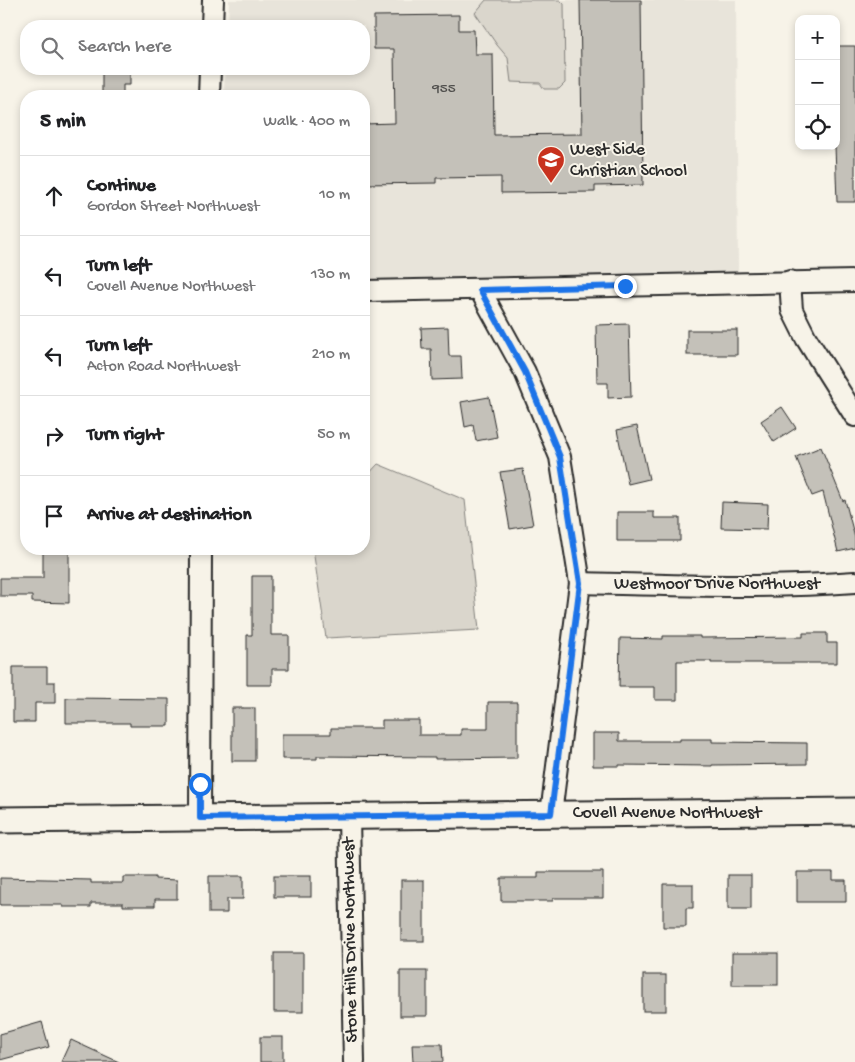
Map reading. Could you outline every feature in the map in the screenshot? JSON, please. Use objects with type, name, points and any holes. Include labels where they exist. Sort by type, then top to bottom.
[{"type":"street","points":[[212,20],[213,0]]},
{"type":"street","points":[[209,90],[210,75]]},
{"type":"street","points":[[790,281],[792,310],[806,338],[855,416]]},
{"type":"street","points":[[370,292],[855,281]]},
{"type":"street","points":[[480,290],[525,372],[560,457],[580,583],[551,814]]},
{"type":"street","points":[[200,818],[201,555]]},
{"type":"street","name":"Westmoor Drive Northwest","points":[[580,583],[711,586],[855,582]]},
{"type":"street","name":"Covell Avenue Northwest","points":[[0,820],[349,818],[855,811]]},
{"type":"street","name":"Stone Hills Drive Northwest","points":[[349,818],[354,1062]]},
{"type":"shaded area","name":"West Side Christian School","points":[[229,0],[736,0],[738,272],[370,279],[370,90],[224,90],[225,75],[370,75],[370,20],[228,20]]},
{"type":"shaded area","points":[[486,0],[560,0],[564,4],[565,83],[559,89],[544,89],[540,83],[511,82],[508,58],[475,13]]},
{"type":"shaded area","points":[[378,464],[465,500],[479,630],[326,638],[314,555],[370,555],[370,473]]},
{"type":"building","points":[[580,0],[641,0],[643,185],[595,186],[595,192],[501,193],[501,177],[436,178],[436,183],[370,184],[370,124],[395,123],[394,49],[374,49],[374,16],[459,15],[459,30],[474,30],[475,54],[493,54],[494,135],[582,134]]},
{"type":"building","points":[[840,46],[855,46],[855,202],[837,202],[835,150],[840,150]]},
{"type":"building","points":[[102,75],[130,75],[130,85],[123,85],[123,90],[102,90]]},
{"type":"building","points":[[629,324],[631,397],[608,398],[608,383],[597,383],[596,325]]},
{"type":"building","points":[[448,327],[449,356],[461,356],[462,379],[432,380],[431,349],[422,349],[421,328]]},
{"type":"building","points":[[687,330],[737,330],[737,355],[687,355]]},
{"type":"building","points":[[489,397],[497,437],[476,441],[473,425],[465,427],[461,402]]},
{"type":"building","points":[[782,407],[796,428],[774,442],[761,421]]},
{"type":"building","points":[[637,426],[649,479],[628,484],[617,430]]},
{"type":"building","points":[[821,447],[843,501],[845,500],[855,538],[855,548],[838,552],[823,492],[812,496],[796,457]]},
{"type":"building","points":[[523,469],[533,525],[510,529],[500,472]]},
{"type":"building","points":[[722,502],[768,504],[767,529],[721,528]]},
{"type":"building","points":[[617,512],[654,512],[654,518],[680,518],[680,541],[617,541]]},
{"type":"building","points":[[43,555],[69,555],[69,603],[32,602],[32,596],[0,596],[0,578],[43,578]]},
{"type":"building","points":[[252,576],[271,576],[271,635],[289,635],[289,669],[272,669],[272,685],[247,685],[247,635],[252,635]]},
{"type":"building","points":[[803,633],[827,633],[827,643],[837,643],[837,663],[711,663],[711,661],[677,661],[677,700],[655,700],[655,687],[619,687],[620,638],[663,639],[663,636],[700,636],[700,638],[803,637]]},
{"type":"building","points":[[13,667],[47,667],[47,682],[55,682],[55,703],[35,703],[35,722],[13,722]]},
{"type":"building","points":[[66,698],[169,699],[169,726],[130,726],[130,723],[66,723]]},
{"type":"building","points":[[488,702],[517,702],[517,758],[435,759],[435,757],[317,756],[317,759],[282,759],[282,734],[331,734],[331,728],[382,728],[382,720],[419,720],[419,735],[461,735],[461,729],[488,729]]},
{"type":"building","points":[[232,708],[255,708],[255,761],[232,761]]},
{"type":"building","points":[[593,733],[619,733],[619,741],[712,739],[712,742],[807,743],[807,764],[593,766]]},
{"type":"building","points":[[538,872],[603,872],[603,898],[553,898],[553,901],[501,901],[501,878],[538,878]]},
{"type":"building","points":[[797,872],[833,872],[833,880],[846,880],[846,902],[797,902]]},
{"type":"building","points":[[728,875],[751,875],[751,909],[728,909]]},
{"type":"building","points":[[209,876],[243,876],[243,899],[227,899],[227,913],[209,913]]},
{"type":"building","points":[[274,876],[311,876],[311,897],[274,897]]},
{"type":"building","points":[[123,877],[155,877],[155,879],[177,880],[177,899],[155,899],[155,906],[123,906],[123,903],[91,903],[91,907],[0,905],[0,878],[91,880],[91,883],[123,883]]},
{"type":"building","points":[[401,880],[424,880],[424,941],[401,941]]},
{"type":"building","points":[[663,884],[693,884],[693,908],[686,908],[686,927],[663,927]]},
{"type":"building","points":[[274,953],[303,953],[303,1012],[274,1012]]},
{"type":"building","points":[[732,953],[778,953],[778,985],[732,985]]},
{"type":"building","points":[[400,971],[427,971],[427,1016],[400,1016]]},
{"type":"building","points":[[643,975],[666,975],[666,1011],[643,1011]]},
{"type":"building","points":[[42,1022],[49,1047],[0,1060],[0,1034]]},
{"type":"building","points":[[260,1037],[283,1037],[283,1062],[260,1062]]},
{"type":"building","points":[[71,1040],[119,1062],[61,1062]]},
{"type":"building","points":[[412,1044],[442,1044],[443,1062],[413,1062]]},
{"type":"place","name":"West Side Christian School","points":[[551,184]]},
{"type":"route","points":[[200,784],[200,818],[349,818],[551,814],[580,583],[560,457],[525,372],[480,290],[625,286]]}]
